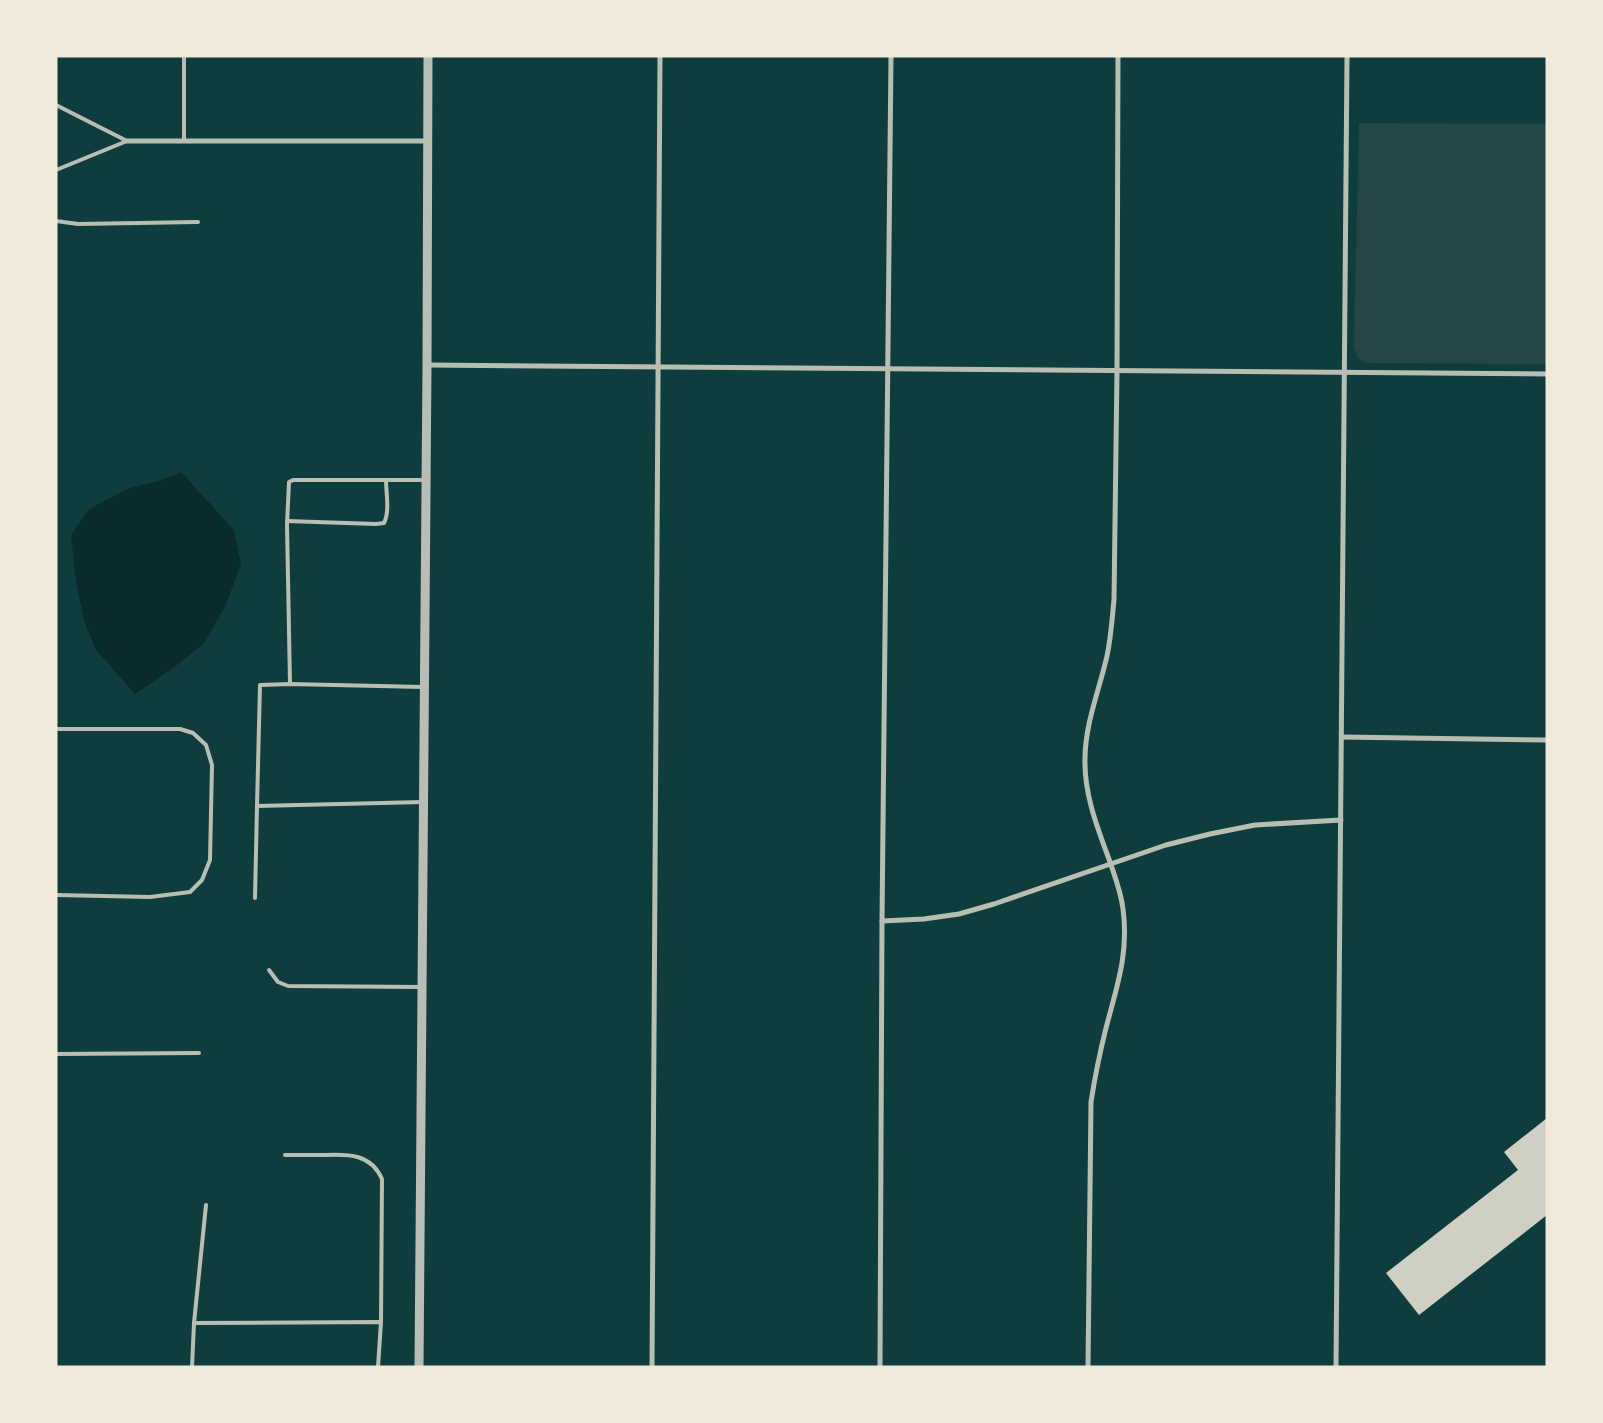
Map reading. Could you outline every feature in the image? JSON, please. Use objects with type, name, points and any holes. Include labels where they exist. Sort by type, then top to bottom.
[{"type":"street","points":[[419,1367],[428,56]]},
{"type":"street","points":[[652,1367],[660,56]]},
{"type":"street","points":[[880,1367],[882,921],[891,56]]},
{"type":"street","points":[[1088,1367],[1092,1102],[1097,1064],[1124,959],[1125,934],[1119,886],[1090,801],[1085,761],[1087,732],[1107,657],[1112,629],[1117,371],[1118,56]]},
{"type":"street","points":[[1336,1367],[1347,56]]},
{"type":"street","points":[[127,141],[427,141]]},
{"type":"street","points":[[427,365],[1547,374]]},
{"type":"street","points":[[1342,737],[1547,740]]},
{"type":"street","points":[[882,921],[924,919],[959,914],[994,904],[1110,863],[1210,834],[1246,827],[1341,820]]},
{"type":"lane","points":[[184,56],[184,141]]},
{"type":"lane","points":[[56,104],[127,141]]},
{"type":"lane","points":[[56,170],[127,141]]},
{"type":"lane","points":[[56,221],[78,224],[198,222]]},
{"type":"lane","points":[[290,684],[287,521],[290,482],[293,480],[426,480]]},
{"type":"lane","points":[[287,521],[384,523],[387,510],[386,480]]},
{"type":"lane","points":[[255,898],[260,685],[424,687]]},
{"type":"lane","points":[[56,729],[180,729],[193,732],[206,745],[212,765],[210,860],[202,880],[190,892],[150,897],[56,895]]},
{"type":"lane","points":[[257,806],[424,802]]},
{"type":"lane","points":[[269,970],[278,982],[288,986],[422,987]]},
{"type":"lane","points":[[56,1054],[199,1053]]},
{"type":"lane","points":[[285,1155],[350,1154],[365,1159],[378,1170],[382,1179],[381,1322],[378,1367]]},
{"type":"lane","points":[[192,1367],[194,1324],[206,1205]]},
{"type":"lane","points":[[194,1324],[381,1322]]},
{"type":"shaded area","points":[[1359,123],[1547,124],[1547,364],[1365,363],[1357,357],[1354,347]]},
{"type":"shaded area","points":[[181,472],[234,530],[241,564],[225,607],[204,643],[180,663],[135,694],[96,650],[84,621],[76,580],[71,535],[89,509],[130,488],[159,481]]},
{"type":"building","points":[[1547,1118],[1547,1215],[1419,1315],[1386,1273],[1518,1170],[1504,1152]]}]
